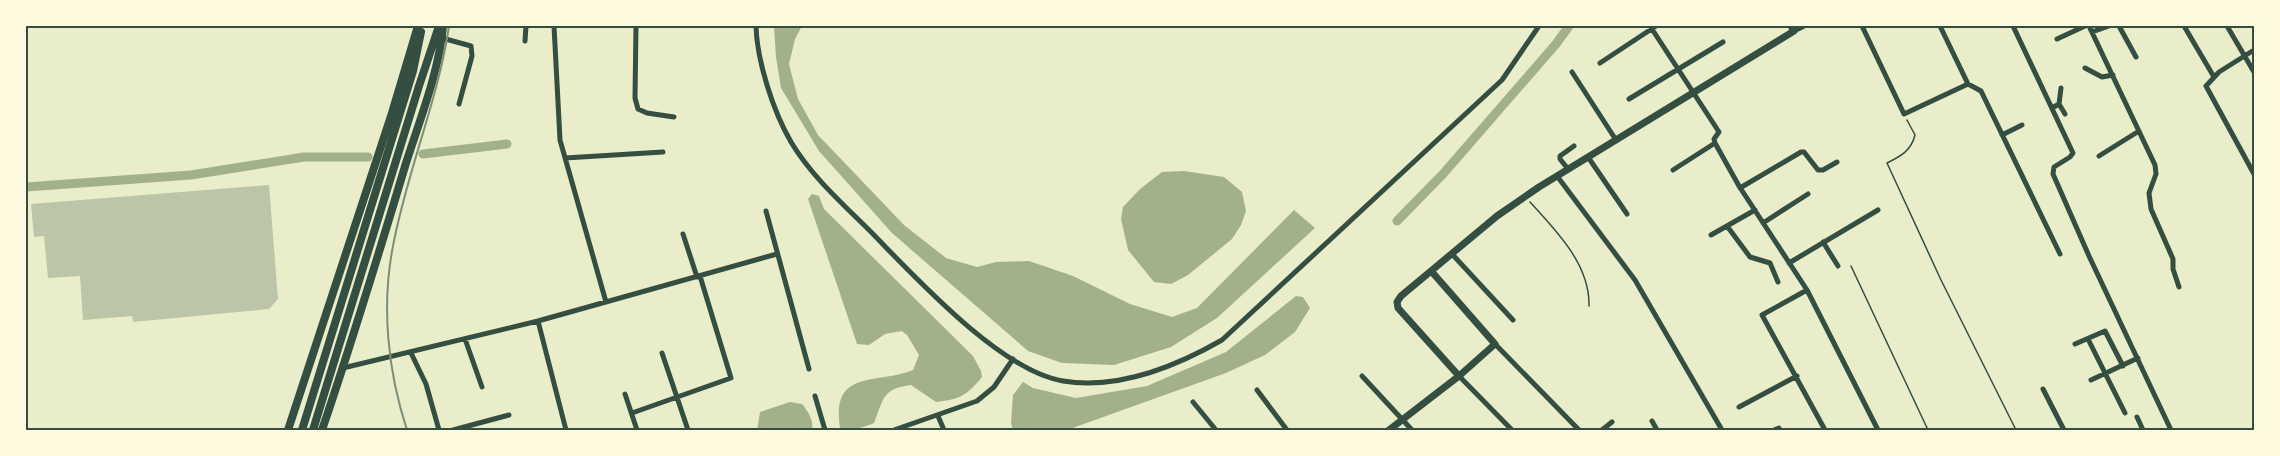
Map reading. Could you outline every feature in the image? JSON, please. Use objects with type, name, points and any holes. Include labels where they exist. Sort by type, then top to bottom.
[{"type":"main road","points":[[302,430],[413,71],[420,26]]},
{"type":"main road","points":[[288,430],[420,26]]},
{"type":"main road","points":[[322,430],[425,102],[442,38],[441,26]]},
{"type":"main road","points":[[313,430],[441,26]]},
{"type":"street","points":[[525,41],[526,26]]},
{"type":"street","points":[[554,26],[559,128],[565,158],[606,303]]},
{"type":"street","points":[[636,26],[635,98],[638,109],[647,113],[674,117]]},
{"type":"street","points":[[756,26],[767,88],[790,141],[814,175],[960,321],[1035,374],[1062,381],[1087,383],[1113,381],[1166,367],[1192,357],[1222,339],[1502,80],[1539,26]]},
{"type":"street","points":[[1600,63],[1653,26],[1719,132],[1714,140],[1715,143],[1740,188],[1807,290],[1878,430]]},
{"type":"street","points":[[1512,430],[1459,376],[1398,308],[1397,302],[1401,296],[1497,216],[1525,196],[1694,93],[1793,28],[1804,26]]},
{"type":"street","points":[[1863,26],[1904,114],[1968,84]]},
{"type":"street","points":[[1940,26],[1968,84],[1981,90],[2060,254]]},
{"type":"street","points":[[2013,26],[2073,153],[2054,167],[2054,174],[2089,256],[2171,430]]},
{"type":"street","points":[[2057,39],[2085,26]]},
{"type":"street","points":[[2089,26],[2155,165],[2156,174],[2149,193],[2151,209],[2173,259],[2173,269],[2179,287]]},
{"type":"street","points":[[2092,32],[2109,26]]},
{"type":"street","points":[[2119,26],[2136,57]]},
{"type":"street","points":[[2184,26],[2214,77]]},
{"type":"street","points":[[2227,26],[2254,72]]},
{"type":"street","points":[[442,38],[471,46],[472,56],[459,104]]},
{"type":"street","points":[[1629,99],[1723,42]]},
{"type":"street","points":[[2254,50],[2214,77],[2206,86],[2254,174]]},
{"type":"street","points":[[2085,68],[2102,77],[2113,75]]},
{"type":"street","points":[[1572,72],[1616,140]]},
{"type":"street","points":[[2061,88],[2060,104],[2065,114]]},
{"type":"street","points":[[2052,108],[2060,104]]},
{"type":"street","points":[[2002,135],[2022,125]]},
{"type":"street","points":[[2099,156],[2139,131]]},
{"type":"street","points":[[1673,170],[1715,143]]},
{"type":"street","points":[[1568,169],[1560,156],[1574,146]]},
{"type":"street","points":[[565,158],[663,152]]},
{"type":"street","points":[[1740,188],[1801,152],[1804,152],[1818,170],[1823,170],[1837,162]]},
{"type":"street","points":[[1588,157],[1627,214]]},
{"type":"street","points":[[1557,176],[1635,280],[1722,430]]},
{"type":"street","points":[[1763,223],[1808,194]]},
{"type":"street","points":[[1711,235],[1755,210]]},
{"type":"street","points":[[1789,262],[1878,210]]},
{"type":"street","points":[[766,211],[809,369]]},
{"type":"street","points":[[1727,226],[1750,257],[1770,263],[1778,282]]},
{"type":"street","points":[[633,413],[731,378],[683,234]]},
{"type":"street","points":[[1823,242],[1838,266]]},
{"type":"street","points":[[343,368],[538,321],[777,254]]},
{"type":"street","points":[[1452,254],[1513,320]]},
{"type":"street","points":[[1432,272],[1495,344],[1579,430]]},
{"type":"street","points":[[1807,290],[1762,315],[1825,430]]},
{"type":"street","points":[[538,321],[566,430]]},
{"type":"street","points":[[2075,344],[2101,331],[2106,332],[2123,366]]},
{"type":"street","points":[[465,339],[482,387]]},
{"type":"street","points":[[2088,339],[2125,413]]},
{"type":"street","points":[[1389,430],[1459,376],[1495,344]]},
{"type":"street","points":[[411,353],[426,384],[439,430]]},
{"type":"street","points":[[662,353],[688,430]]},
{"type":"street","points":[[2091,380],[2138,358]]},
{"type":"street","points":[[894,430],[978,401],[994,387],[1013,359]]},
{"type":"street","points":[[1362,376],[1412,430]]},
{"type":"street","points":[[1739,407],[1797,376]]},
{"type":"street","points":[[1257,390],[1287,430]]},
{"type":"street","points":[[2043,390],[2064,430]]},
{"type":"street","points":[[625,394],[637,430]]},
{"type":"street","points":[[815,396],[825,430]]},
{"type":"street","points":[[1193,402],[1216,430]]},
{"type":"street","points":[[453,430],[509,415]]},
{"type":"street","points":[[938,416],[944,430]]},
{"type":"street","points":[[2137,417],[2143,430]]},
{"type":"street","points":[[1652,421],[1657,430]]},
{"type":"street","points":[[1602,430],[1612,422]]},
{"type":"path","points":[[1904,114],[1915,135],[1913,143],[1905,154],[1887,163],[1941,280],[2016,430]]},
{"type":"path","points":[[1525,196],[1567,242],[1584,279],[1589,306]]},
{"type":"path","points":[[1851,266],[1928,430]]},
{"type":"shaded area","points":[[774,26],[802,26],[795,39],[789,64],[798,99],[818,135],[904,225],[946,258],[977,267],[996,262],[1029,261],[1073,276],[1130,304],[1172,317],[1197,308],[1294,210],[1315,228],[1217,318],[1171,347],[1114,365],[1062,363],[1028,351],[892,233],[819,151],[781,88]]},
{"type":"shaded area","points":[[1184,171],[1224,177],[1242,192],[1246,211],[1232,239],[1188,275],[1171,284],[1154,282],[1128,250],[1121,219],[1123,207],[1140,189],[1162,172]]},
{"type":"shaded area","points":[[812,194],[819,196],[824,209],[973,356],[982,377],[972,388],[957,398],[936,402],[911,385],[894,389],[882,401],[874,423],[853,429],[840,428],[839,409],[843,396],[850,387],[860,382],[913,370],[919,355],[902,331],[885,334],[869,345],[857,344],[808,199]]},
{"type":"shaded area","points":[[1296,296],[1303,297],[1310,308],[1295,332],[1265,355],[1226,373],[1067,430],[1013,430],[1011,423],[1013,395],[1023,382],[1033,388],[1076,398],[1147,386],[1226,352]]},
{"type":"shaded area","points":[[790,402],[802,404],[811,420],[812,430],[757,430],[760,412]]},
{"type":"building","points":[[269,185],[278,299],[269,309],[133,322],[132,316],[83,320],[80,276],[48,278],[44,236],[34,237],[31,204]]},
{"type":"waterway","points":[[1397,221],[1443,174],[1569,26]]},
{"type":"waterway","points":[[423,154],[507,144]]},
{"type":"waterway","points":[[26,187],[191,175],[304,157],[368,157]]},
{"type":"railway","points":[[407,430],[395,385],[388,339],[389,269],[399,218],[438,81],[449,26]]}]
